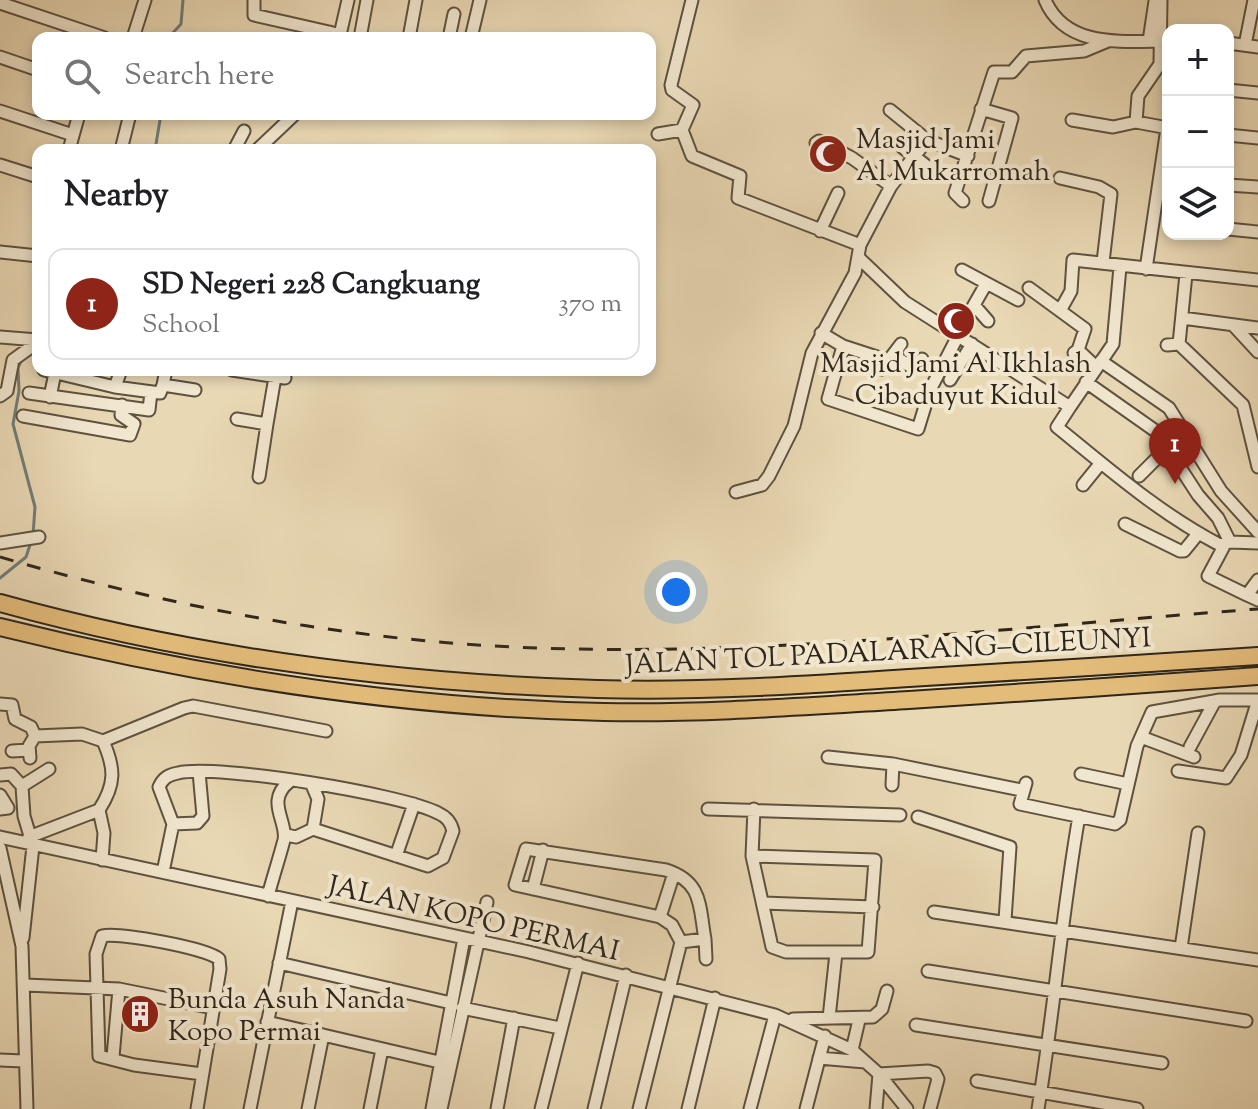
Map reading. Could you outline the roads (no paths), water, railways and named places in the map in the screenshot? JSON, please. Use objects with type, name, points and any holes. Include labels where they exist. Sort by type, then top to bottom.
[{"type":"highway","name":"JALAN TOL PADALARANG–CILEUNYI","points":[[0,604],[263,661],[415,679],[599,689],[777,687],[1258,656]]},
{"type":"highway","name":"JALAN TOL PADALARANG–CILEUNYI","points":[[0,627],[98,651],[257,682],[413,701],[602,712],[787,707],[1258,676]]},
{"type":"street","points":[[135,32],[145,0]]},
{"type":"street","points":[[254,0],[253,12],[257,16],[321,32]]},
{"type":"street","points":[[338,32],[348,0]]},
{"type":"street","points":[[361,32],[367,0]]},
{"type":"street","points":[[410,32],[416,0]]},
{"type":"street","points":[[472,32],[480,0]]},
{"type":"street","points":[[682,130],[694,107],[672,90],[671,81],[692,0]]},
{"type":"street","points":[[1045,0],[1065,29],[1108,41],[1159,41]]},
{"type":"street","points":[[1136,122],[1138,96],[1160,64],[1158,0]]},
{"type":"street","points":[[1245,45],[1255,15],[1254,0]]},
{"type":"street","points":[[0,3],[87,32]]},
{"type":"street","points":[[450,32],[454,14]]},
{"type":"street","points":[[963,201],[955,193],[996,70],[1012,72],[1026,56],[1084,51],[1108,41]]},
{"type":"street","points":[[1234,44],[1258,47]]},
{"type":"street","points":[[0,57],[32,68]]},
{"type":"street","points":[[1234,91],[1258,93]]},
{"type":"street","points":[[981,109],[1012,118],[989,201]]},
{"type":"street","points":[[890,110],[927,140],[968,156]]},
{"type":"street","points":[[0,111],[73,135]]},
{"type":"street","points":[[71,144],[77,120]]},
{"type":"street","points":[[122,144],[128,120]]},
{"type":"street","points":[[263,144],[289,120]]},
{"type":"street","points":[[1072,120],[1113,127],[1136,122],[1162,127]]},
{"type":"street","points":[[658,134],[682,130]]},
{"type":"street","points":[[682,130],[696,159],[740,176],[738,198],[820,231],[861,255],[905,302],[1070,407]]},
{"type":"street","points":[[237,144],[244,131]]},
{"type":"street","points":[[1234,136],[1258,138]]},
{"type":"street","points":[[736,492],[762,485],[769,476],[794,426],[812,353],[821,333],[855,273],[908,151],[927,140]]},
{"type":"street","points":[[816,143],[819,141],[841,151],[891,186]]},
{"type":"street","points":[[908,151],[928,167]]},
{"type":"street","points":[[0,165],[32,175]]},
{"type":"street","points":[[1060,178],[1099,187],[1111,194],[1103,262]]},
{"type":"street","points":[[1234,185],[1258,187]]},
{"type":"street","points":[[1146,269],[1162,187]]},
{"type":"street","points":[[820,231],[838,193]]},
{"type":"street","points":[[1154,220],[1162,221]]},
{"type":"street","points":[[1234,230],[1258,232]]},
{"type":"street","points":[[0,252],[32,255]]},
{"type":"street","points":[[1061,309],[1071,291],[1073,260],[1258,280]]},
{"type":"street","points":[[1120,267],[1113,344],[1057,427],[1100,464],[1197,535],[1227,544],[1258,543]]},
{"type":"street","points":[[962,270],[1018,300]]},
{"type":"street","points":[[1186,274],[1182,318],[1173,345],[1243,405],[1258,467]]},
{"type":"street","points":[[843,346],[827,398],[918,429],[930,390],[986,284]]},
{"type":"street","points":[[1029,288],[1085,330],[1076,351],[1169,408],[1221,491],[1258,532]]},
{"type":"street","points":[[974,305],[988,321]]},
{"type":"street","points":[[1182,318],[1258,328]]},
{"type":"street","points":[[1234,326],[1258,352]]},
{"type":"street","points":[[821,333],[843,346],[913,368],[922,359]]},
{"type":"street","points":[[0,337],[32,340]]},
{"type":"street","points":[[887,361],[901,344]]},
{"type":"street","points":[[950,380],[972,344]]},
{"type":"street","points":[[2,396],[13,360],[32,346]]},
{"type":"street","points":[[49,376],[50,397]]},
{"type":"street","points":[[67,376],[160,393],[165,376]]},
{"type":"street","points":[[115,387],[119,376]]},
{"type":"street","points":[[259,477],[267,424],[280,377],[274,376]]},
{"type":"street","points":[[1086,382],[1146,421],[1169,446],[1227,544]]},
{"type":"street","points":[[163,385],[195,390]]},
{"type":"street","points":[[29,393],[149,410],[151,392]]},
{"type":"street","points":[[23,416],[130,435],[134,424],[121,415],[122,405]]},
{"type":"street","points":[[237,419],[267,424]]},
{"type":"street","points":[[1139,476],[1169,446]]},
{"type":"street","points":[[1083,485],[1100,464]]},
{"type":"street","points":[[1125,524],[1180,551],[1184,551],[1197,535]]},
{"type":"street","points":[[0,543],[33,537]]},
{"type":"street","points":[[1227,544],[1208,576],[1252,598],[1258,580]]},
{"type":"street","points":[[828,757],[893,764],[915,771],[1024,786],[1020,804],[1117,823],[1141,737],[1155,710],[1215,701],[1258,700],[1241,755],[1226,778],[1178,771]]},
{"type":"street","points":[[1141,737],[1192,752],[1215,701]]},
{"type":"street","points":[[0,704],[12,705],[15,719],[31,727],[35,736],[30,754],[12,751]]},
{"type":"street","points":[[35,736],[82,734],[103,741],[189,706],[326,731]]},
{"type":"street","points":[[31,841],[99,810],[113,783],[113,765],[103,741]]},
{"type":"street","points":[[892,785],[893,764]]},
{"type":"street","points":[[22,786],[49,769]]},
{"type":"street","points":[[173,824],[197,823],[203,816],[199,772]]},
{"type":"street","points":[[163,872],[173,824],[159,789],[161,782],[176,774],[233,773],[346,789],[414,804],[448,819],[453,831],[451,841],[443,858],[433,865],[423,865],[313,829],[296,837],[286,835],[281,827],[279,801],[282,788],[289,782]]},
{"type":"street","points":[[0,775],[11,774],[22,786],[31,841],[22,946]]},
{"type":"street","points":[[1081,774],[1128,784]]},
{"type":"street","points":[[312,785],[318,799],[313,829]]},
{"type":"street","points":[[0,795],[8,808],[0,809]]},
{"type":"street","points":[[396,856],[414,804]]},
{"type":"street","points":[[708,809],[900,815]]},
{"type":"street","points":[[752,856],[875,860],[868,952],[786,952],[772,947],[752,856],[754,809]]},
{"type":"street","points":[[99,810],[104,833],[102,860]]},
{"type":"street","points":[[1038,1109],[1079,816]]},
{"type":"street","points":[[918,817],[1010,847],[1005,920]]},
{"type":"street","points":[[1181,948],[1198,833]]},
{"type":"street","points":[[268,896],[286,835]]},
{"type":"street","name":"JALAN KOPO PERMAI","points":[[0,837],[31,841],[102,860],[578,963],[779,1017],[852,1050],[879,1074],[907,1109]]},
{"type":"street","points":[[0,848],[22,946],[25,985],[23,1061],[27,1109]]},
{"type":"street","points":[[639,1109],[667,986],[681,942],[672,925],[660,917],[515,885],[526,849],[674,873],[688,880],[696,890],[706,959]]},
{"type":"street","points":[[533,889],[543,850]]},
{"type":"street","points":[[660,917],[674,873]]},
{"type":"street","points":[[250,1109],[292,901]]},
{"type":"street","points":[[441,1109],[470,940],[487,902]]},
{"type":"street","points":[[763,903],[873,907]]},
{"type":"street","points":[[934,912],[1005,920],[1258,960]]},
{"type":"street","points":[[197,1109],[220,969],[215,955],[102,936],[97,948],[99,1056],[113,1057],[134,1065],[202,1074]]},
{"type":"street","points":[[681,942],[705,939]]},
{"type":"street","points":[[829,1018],[836,953]]},
{"type":"street","points":[[279,963],[560,1028]]},
{"type":"street","points":[[541,1109],[578,963]]},
{"type":"street","points":[[928,971],[1246,1021]]},
{"type":"street","points":[[594,1109],[626,975]]},
{"type":"street","points":[[25,985],[119,989],[213,1008]]},
{"type":"street","points":[[113,1057],[119,989]]},
{"type":"street","points":[[750,1109],[779,1017],[859,1020],[878,1014],[887,991]]},
{"type":"street","points":[[688,1109],[715,998]]},
{"type":"street","points":[[432,1109],[439,1062],[457,1006]]},
{"type":"street","points":[[497,1109],[514,1018]]},
{"type":"street","points":[[852,1050],[859,1020]]},
{"type":"street","points":[[267,1022],[439,1062]]},
{"type":"street","points":[[916,1025],[1162,1063]]},
{"type":"street","points":[[308,1109],[323,1035]]},
{"type":"street","points":[[806,1109],[825,1036]]},
{"type":"street","points":[[370,1109],[382,1049]]},
{"type":"street","points":[[819,1058],[866,1062]]},
{"type":"street","points":[[1,1060],[23,1061]]},
{"type":"street","points":[[876,1109],[879,1074],[935,1073],[938,1083],[930,1109]]},
{"type":"street","points":[[977,1081],[1137,1109]]},
{"type":"waterway","points":[[174,32],[181,24],[183,0]]},
{"type":"waterway","points":[[156,144],[160,120]]},
{"type":"waterway","points":[[22,359],[18,368],[19,391],[13,424],[35,507],[33,535]]},
{"type":"waterway","points":[[0,578],[26,557],[31,542]]},
{"type":"railway","points":[[0,557],[171,601],[287,623],[404,639],[562,649],[661,649],[860,641],[1258,609]]},
{"type":"place","name":"Masjid Jami Al Mukarromah","points":[[828,154]]},
{"type":"place","name":"Masjid Jami Al Ikhlash Cibaduyut Kidul","points":[[956,321]]},
{"type":"place","name":"SD Negeri 228 Cangkuang","points":[[1175,484]]},
{"type":"place","name":"Bunda Asuh Nanda Kopo Permai","points":[[140,1014]]}]
